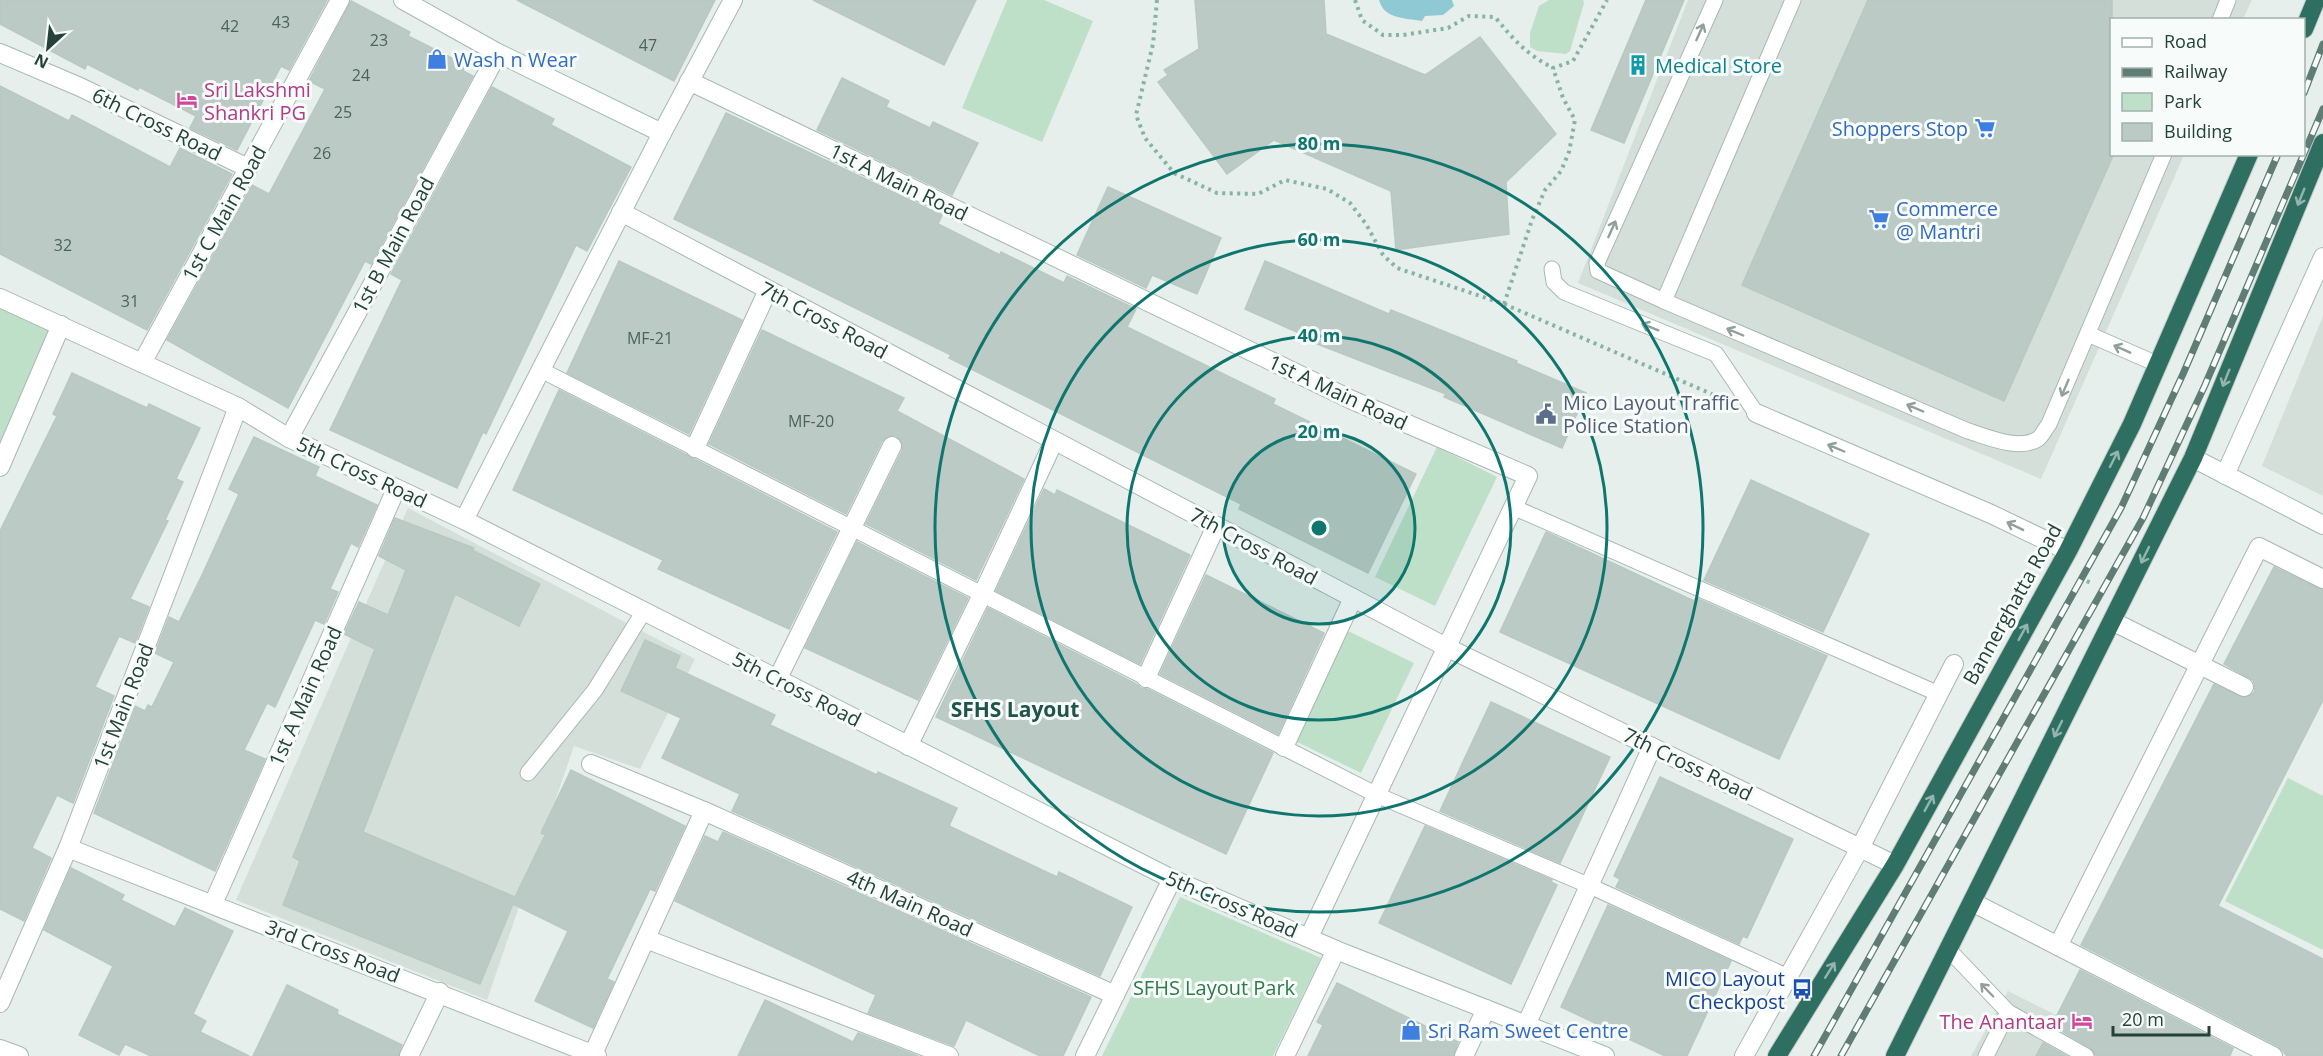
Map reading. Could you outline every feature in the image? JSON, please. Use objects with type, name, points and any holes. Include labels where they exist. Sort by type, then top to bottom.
[{"type":"highway","points":[[2305,27],[2316,0]]},
{"type":"highway","points":[[1896,1056],[2193,458],[2323,143]]},
{"type":"highway","name":"Bannerghatta Road","points":[[1777,1056],[1895,865],[2068,551],[2132,424],[2248,156]]},
{"type":"street","name":"1st C Main Road","points":[[142,363],[340,0]]},
{"type":"street","points":[[403,0],[498,53],[662,133]]},
{"type":"street","points":[[464,520],[621,212],[733,0]]},
{"type":"street","name":"6th Cross Road","points":[[0,53],[80,87],[248,168]]},
{"type":"street","name":"1st B Main Road","points":[[289,438],[498,53]]},
{"type":"street","name":"1st A Main Road","points":[[689,81],[1352,400],[1528,476],[1309,938]]},
{"type":"street","name":"7th Cross Road","points":[[621,212],[1446,647],[1895,865]]},
{"type":"street","points":[[2225,474],[2323,257]]},
{"type":"street","points":[[695,448],[768,290]]},
{"type":"street","name":"5th Cross Road","points":[[0,298],[238,407],[289,438],[464,520],[1172,879],[1336,950],[1605,1056]]},
{"type":"street","points":[[0,467],[61,325]]},
{"type":"street","name":"1st Main Road","points":[[0,1003],[68,848],[238,407]]},
{"type":"street","points":[[1756,413],[1991,514],[2068,551]]},
{"type":"street","points":[[908,746],[1054,441]]},
{"type":"street","points":[[777,680],[892,446]]},
{"type":"street","points":[[2193,458],[2323,525]]},
{"type":"street","name":"1st A Main Road","points":[[213,904],[396,489]]},
{"type":"street","points":[[1146,678],[1216,526]]},
{"type":"street","points":[[2058,946],[2259,547],[2323,579]]},
{"type":"street","points":[[1284,747],[1353,598]]},
{"type":"street","points":[[2112,621],[2244,687]]},
{"type":"street","points":[[1744,1056],[1860,848],[1954,664]]},
{"type":"street","points":[[1526,1025],[1652,747]]},
{"type":"street","name":"4th Main Road","points":[[591,764],[705,811],[1115,995]]},
{"type":"street","points":[[595,1055],[705,811]]},
{"type":"street","name":"3rd Cross Road","points":[[68,848],[440,992],[595,1055]]},
{"type":"street","points":[[1085,1056],[1172,879]]},
{"type":"street","points":[[1972,902],[2273,1056]]},
{"type":"street","points":[[646,939],[949,1056]]},
{"type":"street","points":[[1285,1056],[1336,950]]},
{"type":"street","points":[[409,1056],[440,992]]},
{"type":"street","points":[[1464,1056],[1486,1009]]},
{"type":"street","points":[[0,1049],[19,1056]]},
{"type":"lane","points":[[1715,0],[1597,267],[1601,273],[1664,301],[1968,431],[2007,442],[2024,443],[2038,439],[2049,424],[2163,156]]},
{"type":"lane","points":[[1664,301],[1793,0]]},
{"type":"lane","points":[[2221,18],[2228,0]]},
{"type":"lane","points":[[1552,269],[1554,282],[1564,292],[1716,354],[1756,413]]},
{"type":"lane","points":[[2088,334],[2157,364]]},
{"type":"lane","points":[[541,370],[1377,795],[1590,886],[1788,977]]},
{"type":"lane","points":[[1513,507],[1939,694]]},
{"type":"lane","points":[[528,773],[596,690],[644,611]]},
{"type":"lane","points":[[1949,950],[2008,1012],[2086,1056]]},
{"type":"lane","points":[[1986,1056],[2008,1012]]},
{"type":"path","points":[[1157,0],[1154,44],[1136,115],[1145,138],[1174,173],[1217,193],[1258,194],[1285,180],[1327,189],[1350,203],[1366,224],[1383,255],[1397,268],[1504,304],[1756,413]]},
{"type":"path","points":[[1354,0],[1362,20],[1383,35],[1403,35],[1448,28],[1469,16],[1495,17],[1515,42],[1532,57],[1553,68],[1563,98],[1575,120],[1569,152],[1561,171],[1545,190],[1536,210],[1504,304]]},
{"type":"path","points":[[1553,68],[1573,61],[1607,0]]},
{"type":"shaded area","name":"Commerce @ Mantri","points":[[1688,0],[2252,0],[2243,18],[2110,18],[2110,156],[2184,156],[2041,479],[1578,283]]},
{"type":"shaded area","points":[[2323,316],[2323,496],[2262,466]]},
{"type":"shaded area","points":[[408,508],[695,659],[640,769],[574,746],[487,1000],[236,900]]},
{"type":"shaded area","points":[[2008,991],[2138,1056],[1971,1056]]},
{"type":"green space","points":[[1007,0],[1044,0],[1093,21],[1042,142],[962,108]]},
{"type":"green space","points":[[1549,0],[1583,0],[1584,3],[1570,51],[1566,54],[1537,51],[1530,47],[1530,33],[1539,6]]},
{"type":"green space","points":[[0,298],[61,325],[0,467]]},
{"type":"green space","points":[[1437,447],[1497,477],[1435,606],[1375,577]]},
{"type":"green space","points":[[1346,630],[1414,663],[1361,773],[1293,740]]},
{"type":"green space","points":[[2288,778],[2323,796],[2323,950],[2225,901]]},
{"type":"green space","name":"SFHS Layout Park","points":[[1180,897],[1321,958],[1273,1056],[1102,1056]]},
{"type":"water","points":[[1379,0],[1452,0],[1454,6],[1443,15],[1425,16],[1422,21],[1390,14],[1385,11]]},
{"type":"building","points":[[0,0],[327,0],[289,70],[281,66],[237,150],[190,128],[196,116],[87,64],[85,69],[0,24]]},
{"type":"building","points":[[517,0],[715,0],[674,81]]},
{"type":"building","points":[[813,0],[976,0],[944,65]]},
{"type":"building","points":[[1195,0],[1324,0],[1326,34],[1425,75],[1480,37],[1556,134],[1506,182],[1509,234],[1396,250],[1391,191],[1274,140],[1227,174],[1158,82],[1168,75],[1164,70],[1199,49]]},
{"type":"building","name":"Medical Store","points":[[1646,0],[1684,0],[1624,143],[1591,130]]},
{"type":"building","points":[[1868,0],[2112,0],[2110,156],[2112,158],[2004,401],[1742,285]]},
{"type":"building","points":[[351,1],[410,32],[408,36],[466,65],[463,71],[473,76],[371,264],[365,261],[288,408],[167,340],[252,185],[269,194],[325,89],[309,81]]},
{"type":"building","points":[[842,78],[889,101],[886,107],[930,128],[933,122],[978,143],[952,195],[817,130]]},
{"type":"building","points":[[0,86],[69,121],[72,115],[170,167],[180,148],[232,174],[147,330],[0,254]]},
{"type":"building","points":[[492,87],[554,119],[551,125],[631,167],[587,251],[576,245],[486,434],[483,432],[457,488],[330,430],[402,280],[391,274]]},
{"type":"building","points":[[726,113],[942,215],[938,224],[1000,255],[1001,252],[1064,283],[1067,276],[1136,309],[1127,327],[1275,399],[1273,404],[1416,474],[1368,573],[1239,509],[1241,504],[949,358],[951,355],[674,219]]},
{"type":"building","points":[[1108,187],[1221,238],[1197,294],[1152,275],[1146,288],[1077,255]]},
{"type":"building","points":[[619,261],[742,320],[689,434],[567,373]]},
{"type":"building","points":[[1265,261],[1389,314],[1391,310],[1517,361],[1516,363],[1586,393],[1562,448],[1444,397],[1446,394],[1307,340],[1308,337],[1245,309]]},
{"type":"building","points":[[762,330],[904,398],[897,411],[1024,479],[976,580],[866,524],[902,451],[903,445],[897,436],[891,435],[882,441],[846,514],[709,444]]},
{"type":"building","points":[[72,373],[147,408],[149,404],[200,428],[176,479],[183,482],[165,520],[168,521],[130,599],[149,607],[135,643],[119,636],[95,687],[114,696],[73,803],[57,795],[32,848],[51,858],[24,921],[0,909],[0,531],[57,416],[53,414]]},
{"type":"building","points":[[559,390],[837,532],[789,629],[658,569],[663,560],[513,490]]},
{"type":"building","points":[[254,437],[319,467],[315,476],[377,505],[358,547],[351,543],[330,589],[338,592],[324,624],[315,620],[275,707],[267,703],[244,750],[265,759],[215,871],[94,813],[135,706],[145,711],[148,705],[152,707],[174,662],[155,653],[169,617],[179,622],[203,573],[239,494],[229,489]]},
{"type":"building","points":[[1751,480],[1869,534],[1823,632],[1704,580]]},
{"type":"building","points":[[1044,489],[1055,495],[1057,490],[1190,555],[1140,664],[996,591]]},
{"type":"building","points":[[395,518],[474,548],[472,550],[540,584],[519,626],[455,594],[363,832],[515,897],[545,835],[541,833],[571,770],[685,826],[655,891],[650,889],[607,979],[614,982],[593,1028],[535,1001],[568,931],[513,904],[480,984],[283,905],[300,861],[293,857],[375,649],[344,634],[359,602],[388,615],[406,570],[379,556]]},
{"type":"building","points":[[1546,532],[1694,601],[1696,598],[1827,656],[1779,759],[1500,632]]},
{"type":"building","points":[[857,542],[968,598],[918,700],[805,648]]},
{"type":"building","points":[[2274,567],[2323,590],[2323,700],[2218,906],[2323,959],[2323,1056],[2287,1056],[2278,1046],[2081,945],[2214,684],[2244,698],[2254,693],[2253,680],[2224,664]]},
{"type":"building","points":[[1206,575],[1324,633],[1278,734],[1160,674]]},
{"type":"building","points":[[988,608],[1141,688],[1273,753],[1226,854],[936,717]]},
{"type":"building","points":[[645,640],[680,656],[675,668],[775,715],[770,725],[877,775],[878,772],[957,808],[949,826],[1057,877],[1059,872],[1132,907],[1100,976],[732,811],[740,794],[662,758],[681,718],[621,691]]},
{"type":"building","points":[[1491,702],[1610,757],[1560,863],[1440,811]]},
{"type":"building","points":[[1660,777],[1793,839],[1747,938],[1743,936],[1739,944],[1616,887],[1620,879],[1614,876]]},
{"type":"building","points":[[1425,826],[1552,880],[1551,882],[1557,885],[1511,984],[1379,923]]},
{"type":"building","points":[[723,832],[1091,997],[1063,1056],[1040,1056],[966,1020],[954,1046],[868,1013],[876,995],[675,901],[705,836],[718,842]]},
{"type":"building","points":[[71,868],[124,895],[121,900],[175,927],[185,908],[233,931],[193,1014],[206,1021],[200,1032],[249,1056],[151,1056],[125,1044],[119,1055],[79,1035],[113,966],[44,930]]},
{"type":"building","points":[[1608,905],[1731,961],[1687,1056],[1665,1056],[1561,1007]]},
{"type":"building","points":[[2080,970],[2233,1048],[2230,1056],[2096,1056],[2091,1048],[2052,1025]]},
{"type":"building","points":[[1337,983],[1458,1042],[1453,1056],[1308,1056],[1323,1025],[1317,1022]]},
{"type":"building","points":[[287,985],[338,1010],[337,1014],[402,1045],[398,1056],[253,1056]]},
{"type":"building","points":[[765,1000],[853,1042],[858,1033],[918,1056],[738,1056]]},
{"type":"building","points":[[2043,1043],[2066,1056],[2036,1056]]},
{"type":"railway","points":[[2305,90],[2323,44]]},
{"type":"railway","points":[[2305,151],[2323,109]]},
{"type":"railway","points":[[1814,1056],[2121,508],[2183,374],[2277,156]]},
{"type":"railway","points":[[1841,1056],[2143,518],[2205,385],[2303,156]]},
{"type":"place","name":"Wash n Wear","points":[[437,59]]},
{"type":"place","name":"Medical Store","points":[[1638,65]]},
{"type":"place","name":"Sri Lakshmi Shankri PG","points":[[187,100]]},
{"type":"place","name":"Shoppers Stop","points":[[1985,128]]},
{"type":"place","name":"Commerce @ Mantri","points":[[1879,219]]},
{"type":"place","name":"Mico Layout Traffic Police Station","points":[[1546,414]]},
{"type":"place","name":"MICO Layout Checkpost","points":[[1802,989]]},
{"type":"place","name":"The Anantaar","points":[[2082,1021]]},
{"type":"place","name":"Sri Ram Sweet Centre","points":[[1411,1030]]},
{"type":"district","name":"SFHS Layout","points":[[1015,709]]}]
